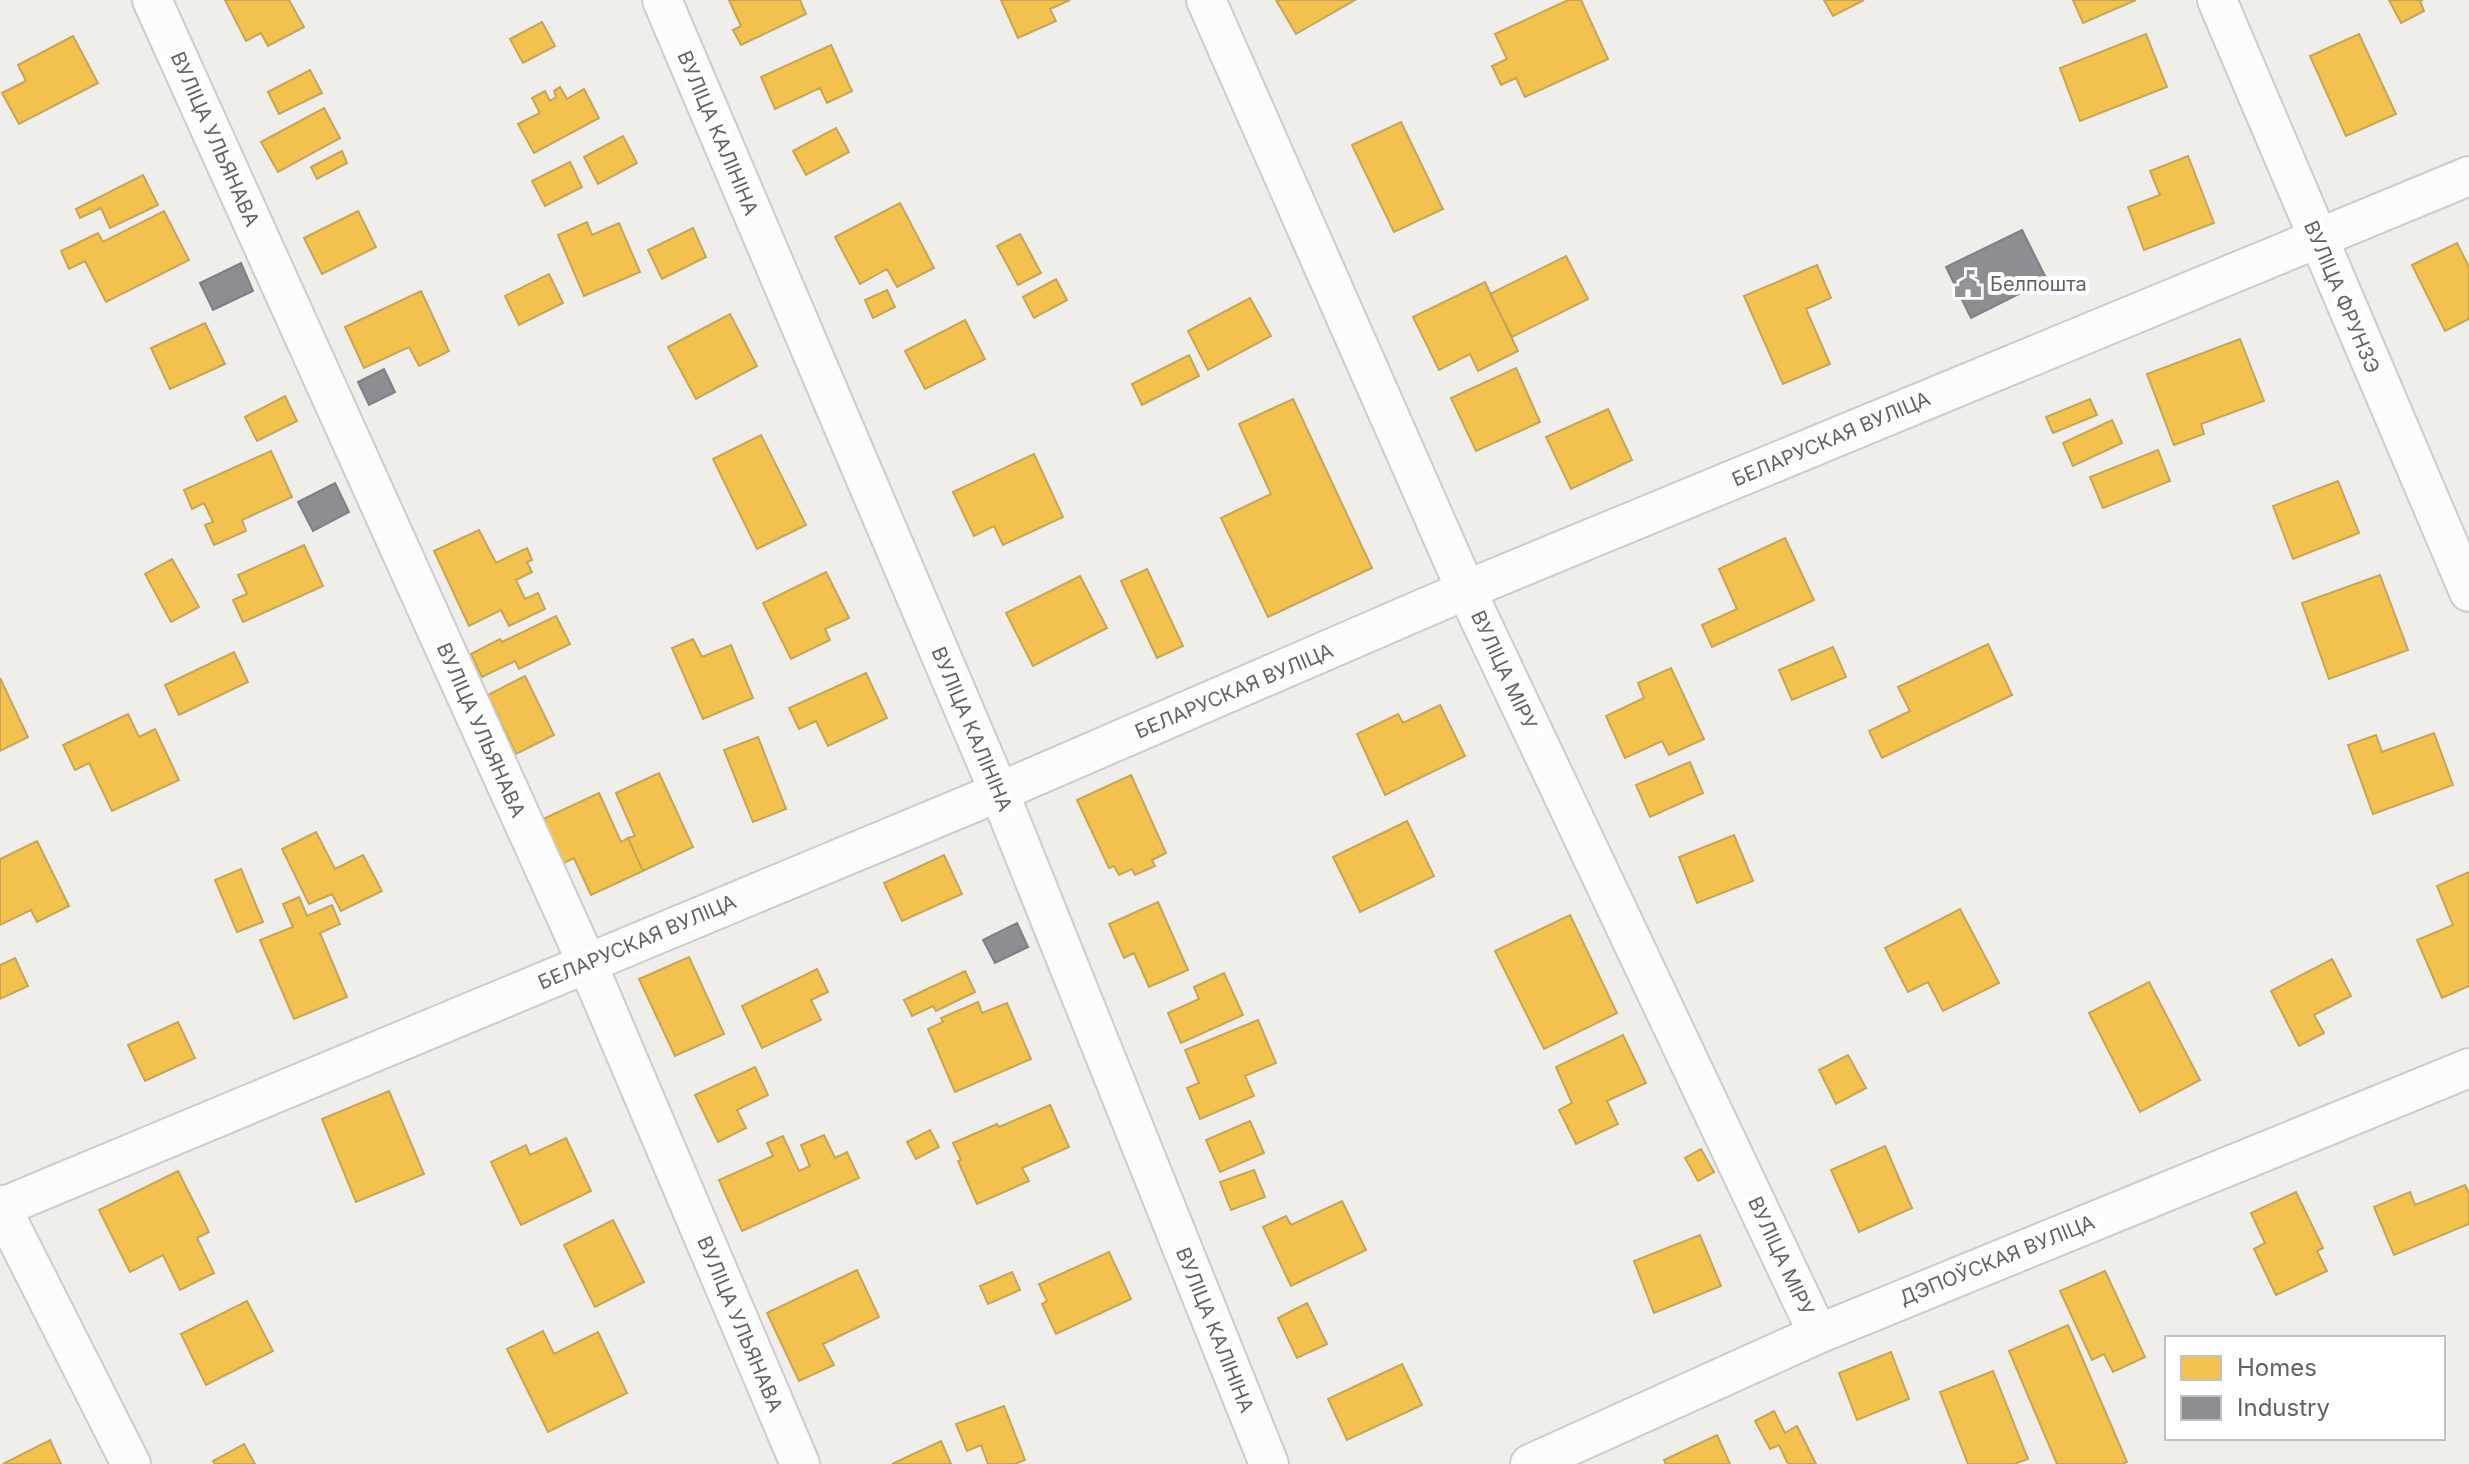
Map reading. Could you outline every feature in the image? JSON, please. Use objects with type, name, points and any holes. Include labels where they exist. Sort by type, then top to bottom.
[{"type":"street","name":"ВУЛІЦА УЛЬЯНАВА","points":[[152,0],[587,963],[800,1464]]},
{"type":"street","name":"ВУЛІЦА КАЛІНІНА","points":[[662,0],[999,792],[1269,1464]]},
{"type":"street","name":"ВУЛІЦА МІРУ","points":[[1206,0],[1466,590],[1818,1334]]},
{"type":"street","name":"ВУЛІЦА ФРУНЗЭ","points":[[2217,0],[2469,592]]},
{"type":"street","name":"БЕЛАРУСКАЯ ВУЛІЦА","points":[[0,1207],[999,792],[1466,590],[2469,176]]},
{"type":"street","name":"ДЭПОЎСКАЯ ВУЛІЦА","points":[[1530,1464],[1818,1334],[2469,1068]]},
{"type":"street","points":[[0,1207],[131,1464]]},
{"type":"building: Homes","points":[[225,0],[289,0],[304,27],[268,46],[261,33],[246,41]]},
{"type":"building: Homes","points":[[729,0],[800,0],[806,14],[741,45],[733,30],[741,26]]},
{"type":"building: Homes","points":[[1001,0],[1070,0],[1050,9],[1056,21],[1018,38]]},
{"type":"building: Homes","points":[[1276,0],[1355,0],[1296,34]]},
{"type":"building: Homes","points":[[1568,0],[1581,0],[1608,59],[1525,97],[1516,78],[1501,85],[1492,66],[1507,59],[1495,34]]},
{"type":"building: Homes","points":[[1824,0],[1864,0],[1833,16]]},
{"type":"building: Homes","points":[[2073,0],[2136,0],[2083,23]]},
{"type":"building: Homes","points":[[2389,0],[2423,0],[2420,1],[2424,11],[2401,23]]},
{"type":"building: Homes","points":[[542,22],[555,46],[523,63],[510,39]]},
{"type":"building: Homes","points":[[2146,34],[2167,87],[2080,121],[2060,68]]},
{"type":"building: Homes","points":[[2359,34],[2396,114],[2346,136],[2310,56]]},
{"type":"building: Homes","points":[[73,36],[98,83],[19,124],[2,93],[26,81],[18,65]]},
{"type":"building: Homes","points":[[831,45],[852,91],[827,103],[820,88],[775,109],[761,77]]},
{"type":"building: Homes","points":[[310,70],[322,93],[279,114],[268,92]]},
{"type":"building: Homes","points":[[560,87],[567,99],[584,89],[599,118],[534,153],[518,124],[540,113],[532,98],[545,91],[550,101],[556,97],[554,91]]},
{"type":"building: Homes","points":[[324,108],[340,138],[278,172],[261,142]]},
{"type":"building: Homes","points":[[1401,122],[1443,209],[1394,232],[1352,145]]},
{"type":"building: Homes","points":[[836,128],[849,152],[806,175],[793,151]]},
{"type":"building: Homes","points":[[623,136],[637,163],[598,184],[584,157]]},
{"type":"building: Homes","points":[[342,151],[347,163],[317,179],[311,167]]},
{"type":"building: Homes","points":[[2188,156],[2214,223],[2144,250],[2128,207],[2160,195],[2150,171]]},
{"type":"building: Homes","points":[[570,162],[582,187],[545,206],[532,181]]},
{"type":"building: Homes","points":[[143,175],[158,205],[110,228],[101,208],[80,218],[76,209]]},
{"type":"building: Homes","points":[[900,203],[934,268],[897,287],[887,269],[860,284],[835,237]]},
{"type":"building: Homes","points":[[164,211],[189,260],[106,302],[85,261],[69,269],[61,251],[98,233],[103,242]]},
{"type":"building: Homes","points":[[358,211],[376,247],[322,274],[304,238]]},
{"type":"building: Homes","points":[[587,222],[592,235],[619,223],[640,272],[584,296],[558,235]]},
{"type":"building: Homes","points":[[693,228],[706,257],[662,279],[648,250]]},
{"type":"building: Homes","points":[[1020,234],[1041,273],[1018,285],[997,246]]},
{"type":"building: Homes","points":[[2457,243],[2469,267],[2469,319],[2445,331],[2412,265]]},
{"type":"building: Homes","points":[[1566,256],[1588,299],[1512,337],[1490,294]]},
{"type":"building: Homes","points":[[1817,265],[1831,298],[1806,309],[1830,364],[1783,384],[1744,296]]},
{"type":"building: Homes","points":[[549,274],[563,303],[519,325],[505,296]]},
{"type":"building: Homes","points":[[1056,279],[1067,300],[1034,318],[1023,297]]},
{"type":"building: Homes","points":[[1485,282],[1518,351],[1478,371],[1470,354],[1439,370],[1413,317]]},
{"type":"building: Homes","points":[[887,290],[895,307],[873,318],[865,300]]},
{"type":"building: Homes","points":[[421,291],[449,351],[419,366],[409,347],[364,368],[345,327]]},
{"type":"building: Homes","points":[[1250,298],[1271,336],[1208,370],[1188,331]]},
{"type":"building: Homes","points":[[730,314],[757,366],[696,399],[668,347]]},
{"type":"building: Homes","points":[[965,320],[985,359],[925,389],[905,351]]},
{"type":"building: Homes","points":[[205,323],[225,364],[170,389],[151,348]]},
{"type":"building: Homes","points":[[2240,339],[2264,401],[2201,424],[2204,434],[2174,445],[2147,374]]},
{"type":"building: Homes","points":[[1189,355],[1199,376],[1142,405],[1132,384]]},
{"type":"building: Homes","points":[[1516,368],[1540,422],[1476,451],[1451,398]]},
{"type":"building: Homes","points":[[285,396],[297,421],[257,441],[245,417]]},
{"type":"building: Homes","points":[[1293,399],[1372,568],[1268,617],[1221,518],[1271,494],[1239,424]]},
{"type":"building: Homes","points":[[2090,399],[2097,415],[2053,433],[2046,417]]},
{"type":"building: Homes","points":[[1608,409],[1632,460],[1571,489],[1546,437]]},
{"type":"building: Homes","points":[[2112,420],[2122,443],[2073,466],[2063,443]]},
{"type":"building: Homes","points":[[761,435],[806,525],[757,549],[713,459]]},
{"type":"building: Homes","points":[[2158,450],[2170,481],[2103,508],[2090,477]]},
{"type":"building: Homes","points":[[271,451],[292,497],[242,520],[246,531],[214,545],[205,525],[213,522],[204,503],[192,509],[184,490]]},
{"type":"building: Homes","points":[[1034,454],[1063,517],[1003,545],[994,526],[974,536],[953,492]]},
{"type":"building: Homes","points":[[2338,481],[2359,533],[2293,559],[2273,506]]},
{"type":"building: Homes","points":[[479,530],[496,563],[527,548],[532,560],[527,562],[532,572],[516,580],[525,599],[538,593],[545,609],[509,626],[501,610],[469,626],[434,551]]},
{"type":"building: Homes","points":[[1785,538],[1814,600],[1712,647],[1702,625],[1737,609],[1719,569]]},
{"type":"building: Homes","points":[[304,545],[323,586],[243,622],[233,600],[247,594],[238,575]]},
{"type":"building: Homes","points":[[172,559],[199,607],[171,622],[145,574]]},
{"type":"building: Homes","points":[[1147,569],[1183,646],[1157,658],[1121,581]]},
{"type":"building: Homes","points":[[826,572],[849,618],[825,629],[830,640],[791,659],[763,603]]},
{"type":"building: Homes","points":[[2380,575],[2408,650],[2329,679],[2302,603]]},
{"type":"building: Homes","points":[[1080,576],[1107,628],[1033,666],[1006,613]]},
{"type":"building: Homes","points":[[556,616],[570,644],[519,669],[515,661],[482,677],[471,654]]},
{"type":"building: Homes","points":[[693,639],[702,657],[731,645],[753,698],[703,719],[672,648]]},
{"type":"building: Homes","points":[[1988,644],[2012,695],[1882,758],[1869,731],[1910,711],[1898,687]]},
{"type":"building: Homes","points":[[1833,647],[1846,677],[1792,700],[1779,670]]},
{"type":"building: Homes","points":[[234,652],[248,682],[179,715],[165,685]]},
{"type":"building: Homes","points":[[1671,668],[1704,739],[1669,755],[1662,741],[1625,758],[1606,716],[1644,698],[1638,683]]},
{"type":"building: Homes","points":[[866,673],[887,718],[828,746],[816,721],[799,729],[789,708]]},
{"type":"building: Homes","points":[[525,676],[554,735],[516,754],[488,695]]},
{"type":"building: Homes","points":[[0,678],[28,737],[0,751]]},
{"type":"building: Homes","points":[[1440,705],[1465,756],[1385,795],[1357,734],[1398,714],[1403,723]]},
{"type":"building: Homes","points":[[128,714],[139,737],[155,729],[179,780],[112,811],[89,763],[75,770],[63,745]]},
{"type":"building: Homes","points":[[2434,733],[2453,785],[2373,814],[2348,745],[2376,735],[2382,752]]},
{"type":"building: Homes","points":[[758,737],[786,809],[753,822],[724,750]]},
{"type":"building: Homes","points":[[1690,762],[1703,793],[1650,817],[1636,785]]},
{"type":"building: Homes","points":[[659,773],[693,847],[643,871],[628,838],[635,836],[616,793]]},
{"type":"building: Homes","points":[[1131,775],[1166,853],[1152,860],[1155,866],[1135,875],[1132,869],[1119,875],[1114,866],[1109,868],[1077,800]]},
{"type":"building: Homes","points":[[599,793],[621,842],[628,838],[643,871],[591,895],[574,858],[562,864],[541,820]]},
{"type":"building: Homes","points":[[1407,821],[1434,876],[1360,912],[1333,857]]},
{"type":"building: Homes","points":[[316,832],[335,869],[363,855],[382,891],[341,911],[332,894],[309,904],[282,849]]},
{"type":"building: Homes","points":[[1734,835],[1753,881],[1697,903],[1679,857]]},
{"type":"building: Homes","points":[[37,841],[69,906],[37,922],[31,910],[0,925],[0,859]]},
{"type":"building: Homes","points":[[944,855],[962,894],[902,921],[884,883]]},
{"type":"building: Homes","points":[[241,869],[263,922],[237,932],[215,880]]},
{"type":"building: Homes","points":[[2469,872],[2469,986],[2442,998],[2417,940],[2453,925],[2437,886]]},
{"type":"building: Homes","points":[[299,897],[307,916],[332,905],[340,924],[320,933],[347,997],[294,1019],[260,940],[293,927],[283,904]]},
{"type":"building: Homes","points":[[1158,902],[1188,970],[1149,987],[1134,953],[1124,958],[1109,924]]},
{"type":"building: Homes","points":[[1960,909],[1999,983],[1943,1011],[1928,982],[1908,992],[1885,948]]},
{"type":"building: Homes","points":[[1570,915],[1617,1013],[1544,1049],[1495,951]]},
{"type":"building: Homes","points":[[689,957],[724,1034],[675,1056],[639,979]]},
{"type":"building: Homes","points":[[15,958],[28,986],[0,999],[0,965]]},
{"type":"building: Homes","points":[[2332,959],[2351,996],[2314,1015],[2324,1033],[2299,1046],[2271,991]]},
{"type":"building: Homes","points":[[817,969],[828,992],[811,1000],[821,1020],[762,1048],[742,1006]]},
{"type":"building: Homes","points":[[965,971],[975,992],[936,1011],[933,1006],[912,1016],[904,1000]]},
{"type":"building: Homes","points":[[1224,973],[1243,1015],[1181,1043],[1168,1013],[1199,999],[1194,987]]},
{"type":"building: Homes","points":[[2149,982],[2200,1080],[2140,1112],[2089,1013]]},
{"type":"building: Homes","points":[[978,1002],[982,1013],[1007,1003],[1031,1059],[955,1092],[928,1029],[943,1022],[941,1018]]},
{"type":"building: Homes","points":[[1258,1020],[1276,1063],[1245,1076],[1254,1096],[1200,1119],[1187,1088],[1199,1083],[1185,1050]]},
{"type":"building: Homes","points":[[178,1022],[195,1058],[145,1081],[128,1045]]},
{"type":"building: Homes","points":[[1623,1035],[1646,1083],[1607,1101],[1618,1124],[1576,1144],[1559,1110],[1572,1103],[1556,1067]]},
{"type":"building: Homes","points":[[1848,1055],[1866,1088],[1836,1104],[1819,1070]]},
{"type":"building: Homes","points":[[755,1067],[768,1095],[737,1110],[746,1128],[718,1142],[695,1095]]},
{"type":"building: Homes","points":[[389,1091],[424,1174],[356,1202],[322,1119]]},
{"type":"building: Homes","points":[[1050,1105],[1069,1147],[1022,1168],[1029,1181],[977,1204],[953,1143]]},
{"type":"building: Homes","points":[[1250,1121],[1264,1153],[1220,1172],[1206,1140]]},
{"type":"building: Homes","points":[[930,1130],[939,1147],[916,1159],[907,1142]]},
{"type":"building: Homes","points":[[824,1135],[835,1158],[847,1152],[859,1178],[742,1231],[719,1180],[773,1156],[767,1143],[783,1136],[799,1171],[810,1166],[801,1145]]},
{"type":"building: Homes","points":[[566,1138],[591,1191],[521,1225],[491,1162],[526,1145],[530,1155]]},
{"type":"building: Homes","points":[[1885,1146],[1912,1208],[1859,1232],[1831,1170]]},
{"type":"building: Homes","points":[[1701,1149],[1714,1172],[1698,1181],[1685,1158]]},
{"type":"building: Homes","points":[[1254,1170],[1265,1197],[1231,1210],[1220,1182]]},
{"type":"building: Homes","points":[[178,1171],[209,1232],[197,1238],[214,1273],[180,1290],[163,1255],[130,1272],[99,1210]]},
{"type":"building: Homes","points":[[2465,1185],[2469,1194],[2469,1224],[2394,1255],[2374,1207],[2410,1192],[2415,1205]]},
{"type":"building: Homes","points":[[2296,1192],[2323,1248],[2317,1251],[2327,1271],[2276,1295],[2254,1249],[2265,1243],[2251,1213]]},
{"type":"building: Homes","points":[[1342,1201],[1366,1250],[1291,1286],[1263,1227],[1286,1216],[1291,1225]]},
{"type":"building: Homes","points":[[613,1220],[644,1282],[595,1307],[564,1245]]},
{"type":"building: Homes","points":[[1700,1235],[1721,1286],[1654,1313],[1634,1261]]},
{"type":"building: Homes","points":[[1109,1252],[1131,1299],[1056,1334],[1042,1304],[1047,1301],[1039,1284]]},
{"type":"building: Homes","points":[[857,1270],[879,1317],[823,1344],[834,1365],[799,1381],[767,1313]]},
{"type":"building: Homes","points":[[2105,1271],[2145,1357],[2113,1372],[2104,1354],[2092,1360],[2060,1291]]},
{"type":"building: Homes","points":[[1012,1272],[1020,1290],[988,1304],[980,1286]]},
{"type":"building: Homes","points":[[247,1301],[273,1351],[206,1385],[181,1334]]},
{"type":"building: Homes","points":[[1307,1303],[1327,1344],[1297,1358],[1278,1318]]},
{"type":"building: Homes","points":[[2068,1325],[2127,1462],[2057,1464],[2009,1351]]},
{"type":"building: Homes","points":[[543,1331],[554,1354],[598,1332],[627,1393],[548,1432],[507,1349]]},
{"type":"building: Homes","points":[[1891,1352],[1909,1399],[1857,1420],[1839,1373]]},
{"type":"building: Homes","points":[[1402,1364],[1422,1405],[1347,1440],[1328,1399]]},
{"type":"building: Homes","points":[[1993,1371],[2028,1459],[2014,1464],[1968,1464],[1940,1392]]},
{"type":"building: Homes","points":[[1004,1406],[1025,1460],[1015,1464],[988,1464],[981,1445],[967,1451],[956,1424]]},
{"type":"building: Homes","points":[[1774,1411],[1785,1433],[1797,1426],[1816,1464],[1788,1464],[1779,1445],[1770,1449],[1755,1421]]},
{"type":"building: Homes","points":[[1717,1435],[1730,1464],[1666,1464],[1664,1460]]},
{"type":"building: Homes","points":[[50,1440],[61,1464],[3,1464]]},
{"type":"building: Homes","points":[[941,1441],[951,1464],[892,1464]]},
{"type":"building: Homes","points":[[244,1444],[255,1464],[215,1464],[213,1461]]},
{"type":"building: Industry","points":[[2022,230],[2047,280],[1971,318],[1946,267]]},
{"type":"building: Industry","points":[[241,263],[253,291],[213,310],[200,283]]},
{"type":"building: Industry","points":[[384,369],[395,392],[369,405],[358,382]]},
{"type":"building: Industry","points":[[335,483],[349,512],[313,531],[298,502]]},
{"type":"building: Industry","points":[[1017,923],[1028,947],[995,963],[983,940]]},
{"type":"place","name":"Белпошта","points":[[1968,284]]}]
